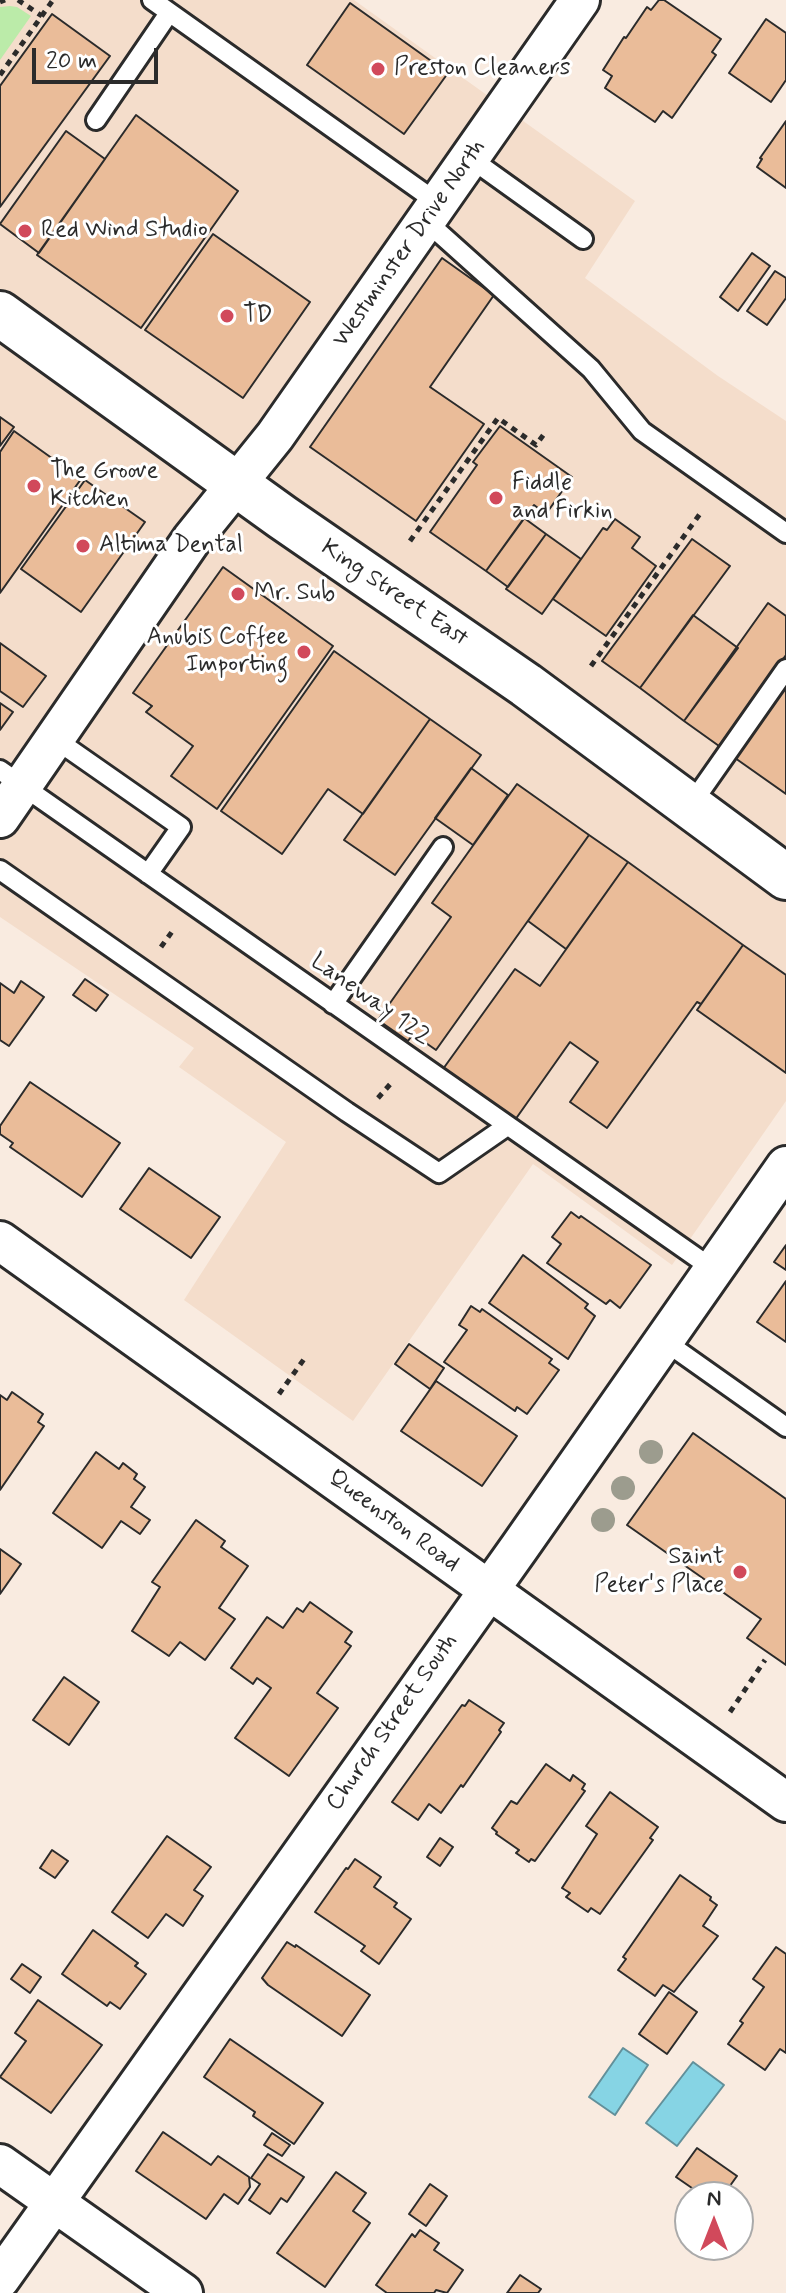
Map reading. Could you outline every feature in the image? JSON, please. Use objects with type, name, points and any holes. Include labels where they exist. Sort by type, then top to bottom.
[{"type":"main road","name":"King Street East","points":[[0,314],[234,484],[526,685],[786,877]]},
{"type":"street","name":"Westminster Drive North","points":[[0,818],[11,778],[55,739],[192,539],[275,436],[580,0]]},
{"type":"street","name":"Church Street South","points":[[0,2279],[786,1166]]},
{"type":"street","name":"Queenston Road","points":[[0,1241],[786,1802]]},
{"type":"street","points":[[0,2164],[183,2293]]},
{"type":"lane","points":[[152,0],[432,212],[591,369],[642,431],[786,533]]},
{"type":"lane","points":[[96,120],[169,13]]},
{"type":"lane","points":[[470,158],[583,239]]},
{"type":"lane","points":[[690,806],[786,669]]},
{"type":"lane","points":[[55,739],[181,827],[148,874]]},
{"type":"lane","name":"Laneway 122","points":[[11,778],[713,1269]]},
{"type":"lane","points":[[333,1004],[443,847]]},
{"type":"lane","points":[[0,870],[439,1173],[507,1126]]},
{"type":"lane","points":[[663,1340],[786,1427]]},
{"type":"path","points":[[18,0],[42,16]]},
{"type":"path","points":[[0,75],[53,0]]},
{"type":"path","points":[[410,541],[498,418],[536,445],[544,434]]},
{"type":"path","points":[[591,666],[720,486]]},
{"type":"path","points":[[144,970],[191,905]]},
{"type":"path","points":[[360,1120],[412,1059]]},
{"type":"path","points":[[279,1395],[307,1355]]},
{"type":"path","points":[[707,1746],[765,1660]]},
{"type":"shaded area","points":[[0,0],[354,0],[635,201],[585,278],[718,376],[786,421],[786,1101],[672,1265],[533,1164],[353,1421],[184,1300],[286,1142],[179,1067],[194,1048],[0,917]]},
{"type":"green space","points":[[10,6],[31,16],[0,60],[0,7]]},
{"type":"water","points":[[623,2048],[648,2065],[615,2115],[589,2097]]},
{"type":"water","points":[[693,2062],[724,2085],[677,2146],[646,2123]]},
{"type":"building","points":[[659,0],[664,0],[721,39],[712,52],[716,55],[672,118],[663,111],[655,122],[605,88],[612,76],[603,70],[647,7],[651,10]]},
{"type":"building","name":"Preston Cleaners","points":[[350,3],[448,73],[404,134],[307,65]]},
{"type":"building","points":[[52,14],[110,56],[0,207],[0,86]]},
{"type":"building","points":[[766,19],[786,33],[786,80],[771,102],[729,73]]},
{"type":"building","points":[[136,115],[238,191],[141,328],[37,255]]},
{"type":"building","points":[[786,121],[786,188],[757,167]]},
{"type":"building","points":[[66,131],[105,159],[39,253],[0,224]]},
{"type":"building","name":"TD","points":[[213,234],[310,302],[243,398],[145,330]]},
{"type":"building","points":[[752,253],[770,266],[738,311],[720,297]]},
{"type":"building","points":[[442,258],[494,295],[430,387],[484,424],[416,521],[310,447]]},
{"type":"building","points":[[775,271],[786,278],[786,298],[767,325],[747,311]]},
{"type":"building","points":[[0,417],[14,427],[0,446]]},
{"type":"building","points":[[500,426],[572,477],[546,514],[534,505],[486,571],[430,532],[477,465],[473,462]]},
{"type":"building","points":[[14,431],[81,479],[0,593],[0,452]]},
{"type":"building","name":"Altima Dental","points":[[85,480],[145,522],[81,612],[21,569]]},
{"type":"building","points":[[524,518],[546,534],[508,587],[486,571]]},
{"type":"building","points":[[615,519],[640,537],[632,548],[656,566],[606,636],[553,599],[603,528],[607,530]]},
{"type":"building","points":[[546,534],[581,559],[542,614],[506,589]]},
{"type":"building","points":[[692,539],[730,566],[640,688],[602,661]]},
{"type":"building","points":[[223,567],[333,646],[217,809],[171,776],[193,746],[146,712],[152,706],[133,693]]},
{"type":"building","points":[[768,603],[786,616],[786,655],[719,746],[684,721]]},
{"type":"building","points":[[693,615],[738,648],[684,721],[640,688]]},
{"type":"building","points":[[0,643],[46,676],[23,707],[0,691]]},
{"type":"building","points":[[334,651],[430,719],[363,814],[328,789],[282,854],[221,811]]},
{"type":"building","points":[[786,686],[786,794],[735,758]]},
{"type":"building","points":[[0,703],[13,712],[0,730]]},
{"type":"building","points":[[430,719],[481,755],[395,875],[344,840]]},
{"type":"building","points":[[471,768],[508,795],[473,845],[435,818]]},
{"type":"building","points":[[517,784],[589,835],[436,1050],[413,1034],[408,1041],[378,1020],[451,917],[432,903]]},
{"type":"building","points":[[589,835],[628,862],[566,949],[528,921]]},
{"type":"building","points":[[628,862],[743,945],[701,1004],[697,1002],[607,1128],[570,1102],[598,1062],[570,1042],[515,1120],[443,1069],[515,969],[540,986]]},
{"type":"building","points":[[743,945],[786,975],[786,1073],[697,1010]]},
{"type":"building","points":[[85,979],[108,995],[96,1011],[73,995]]},
{"type":"building","points":[[21,981],[44,997],[9,1046],[0,1040],[0,983],[14,993]]},
{"type":"building","points":[[30,1082],[120,1143],[82,1197],[10,1147],[13,1143],[0,1134],[0,1126]]},
{"type":"building","points":[[149,1168],[220,1217],[191,1258],[120,1209]]},
{"type":"building","points":[[571,1212],[651,1265],[620,1308],[610,1300],[606,1304],[547,1263],[561,1244],[552,1237]]},
{"type":"building","points":[[786,1245],[786,1270],[774,1262]]},
{"type":"building","points":[[523,1255],[588,1304],[585,1308],[595,1316],[568,1359],[489,1303]]},
{"type":"building","points":[[786,1281],[786,1342],[757,1322]]},
{"type":"building","points":[[471,1306],[480,1312],[482,1309],[552,1359],[549,1363],[559,1370],[527,1414],[517,1407],[515,1411],[444,1362],[467,1330],[459,1325]]},
{"type":"building","points":[[409,1344],[444,1368],[430,1389],[395,1364]]},
{"type":"building","points":[[436,1381],[517,1436],[482,1486],[401,1431]]},
{"type":"building","points":[[12,1392],[43,1414],[38,1422],[44,1426],[0,1490],[0,1395],[7,1400]]},
{"type":"building","name":"Saint Peter's Place","points":[[693,1433],[786,1499],[786,1665],[747,1638],[761,1619],[627,1525]]},
{"type":"building","points":[[96,1452],[119,1469],[123,1463],[137,1474],[134,1479],[145,1487],[131,1507],[150,1520],[140,1534],[121,1521],[102,1548],[53,1513]]},
{"type":"building","points":[[196,1520],[225,1541],[221,1547],[248,1566],[219,1608],[235,1619],[205,1660],[180,1642],[169,1656],[132,1631],[160,1587],[152,1582]]},
{"type":"building","points":[[0,1549],[21,1564],[0,1594]]},
{"type":"building","points":[[310,1602],[352,1632],[345,1642],[351,1646],[317,1693],[338,1708],[289,1776],[235,1738],[271,1688],[257,1678],[253,1684],[231,1668],[267,1617],[283,1628],[297,1608],[303,1612]]},
{"type":"building","points":[[64,1677],[99,1702],[69,1745],[33,1720]]},
{"type":"building","points":[[469,1700],[504,1723],[499,1730],[501,1732],[441,1813],[429,1804],[418,1820],[392,1802],[462,1705],[465,1706]]},
{"type":"building","points":[[546,1764],[570,1781],[573,1775],[585,1784],[582,1789],[585,1791],[535,1861],[531,1859],[529,1862],[492,1828],[511,1801],[517,1804]]},
{"type":"building","points":[[610,1792],[658,1827],[650,1838],[653,1840],[600,1914],[591,1908],[588,1912],[566,1897],[570,1893],[562,1888],[597,1834],[586,1826]]},
{"type":"building","points":[[167,1836],[211,1867],[194,1890],[203,1896],[183,1926],[166,1914],[148,1938],[112,1912]]},
{"type":"building","points":[[440,1838],[453,1847],[440,1866],[427,1857]]},
{"type":"building","points":[[52,1850],[68,1861],[55,1878],[40,1868]]},
{"type":"building","points":[[355,1859],[381,1877],[374,1887],[397,1903],[394,1907],[411,1919],[379,1964],[361,1951],[365,1946],[315,1912]]},
{"type":"building","points":[[680,1875],[711,1897],[710,1900],[717,1905],[703,1926],[718,1936],[674,1992],[663,1985],[655,1996],[618,1970],[626,1959],[623,1957]]},
{"type":"building","points":[[93,1930],[138,1963],[135,1966],[146,1974],[120,2009],[110,2002],[107,2006],[62,1974]]},
{"type":"building","points":[[287,1942],[370,1995],[342,2036],[262,1978]]},
{"type":"building","points":[[776,1947],[786,1954],[786,2053],[780,2049],[765,2070],[728,2044],[764,1987],[753,1979]]},
{"type":"building","points":[[22,1964],[41,1977],[30,1993],[11,1979]]},
{"type":"building","points":[[669,1992],[697,2012],[667,2054],[639,2034]]},
{"type":"building","points":[[38,2000],[102,2045],[51,2113],[0,2077],[26,2041],[15,2033]]},
{"type":"building","points":[[230,2039],[323,2103],[294,2144],[204,2077]]},
{"type":"building","points":[[163,2132],[211,2165],[218,2156],[249,2177],[250,2187],[238,2204],[224,2194],[206,2219],[136,2171]]},
{"type":"building","points":[[272,2133],[290,2145],[282,2156],[264,2145]]},
{"type":"building","points":[[697,2148],[737,2176],[733,2181],[682,2181],[676,2177]]},
{"type":"building","points":[[268,2154],[304,2177],[287,2202],[281,2198],[270,2214],[249,2200],[260,2184],[251,2178]]},
{"type":"building","points":[[336,2172],[366,2193],[353,2211],[370,2223],[325,2287],[277,2253]]},
{"type":"building","points":[[430,2184],[447,2196],[426,2226],[409,2214]]},
{"type":"building","points":[[420,2230],[439,2243],[434,2250],[463,2270],[447,2293],[436,2290],[434,2293],[387,2293],[376,2285],[412,2234],[415,2237]]},
{"type":"building","points":[[520,2275],[541,2289],[538,2293],[507,2293]]},
{"type":"place","name":"Preston Cleaners","points":[[378,69]]},
{"type":"place","name":"Red Wind Studio","points":[[25,231]]},
{"type":"place","name":"TD","points":[[227,316]]},
{"type":"place","name":"The Groove Kitchen","points":[[34,486]]},
{"type":"place","name":"Fiddle and Firkin","points":[[496,498]]},
{"type":"place","name":"Altima Dental","points":[[83,546]]},
{"type":"place","name":"Mr. Sub","points":[[238,594]]},
{"type":"place","name":"Anubis Coffee Importing","points":[[304,652]]},
{"type":"place","name":"Saint Peter's Place","points":[[740,1572]]}]
